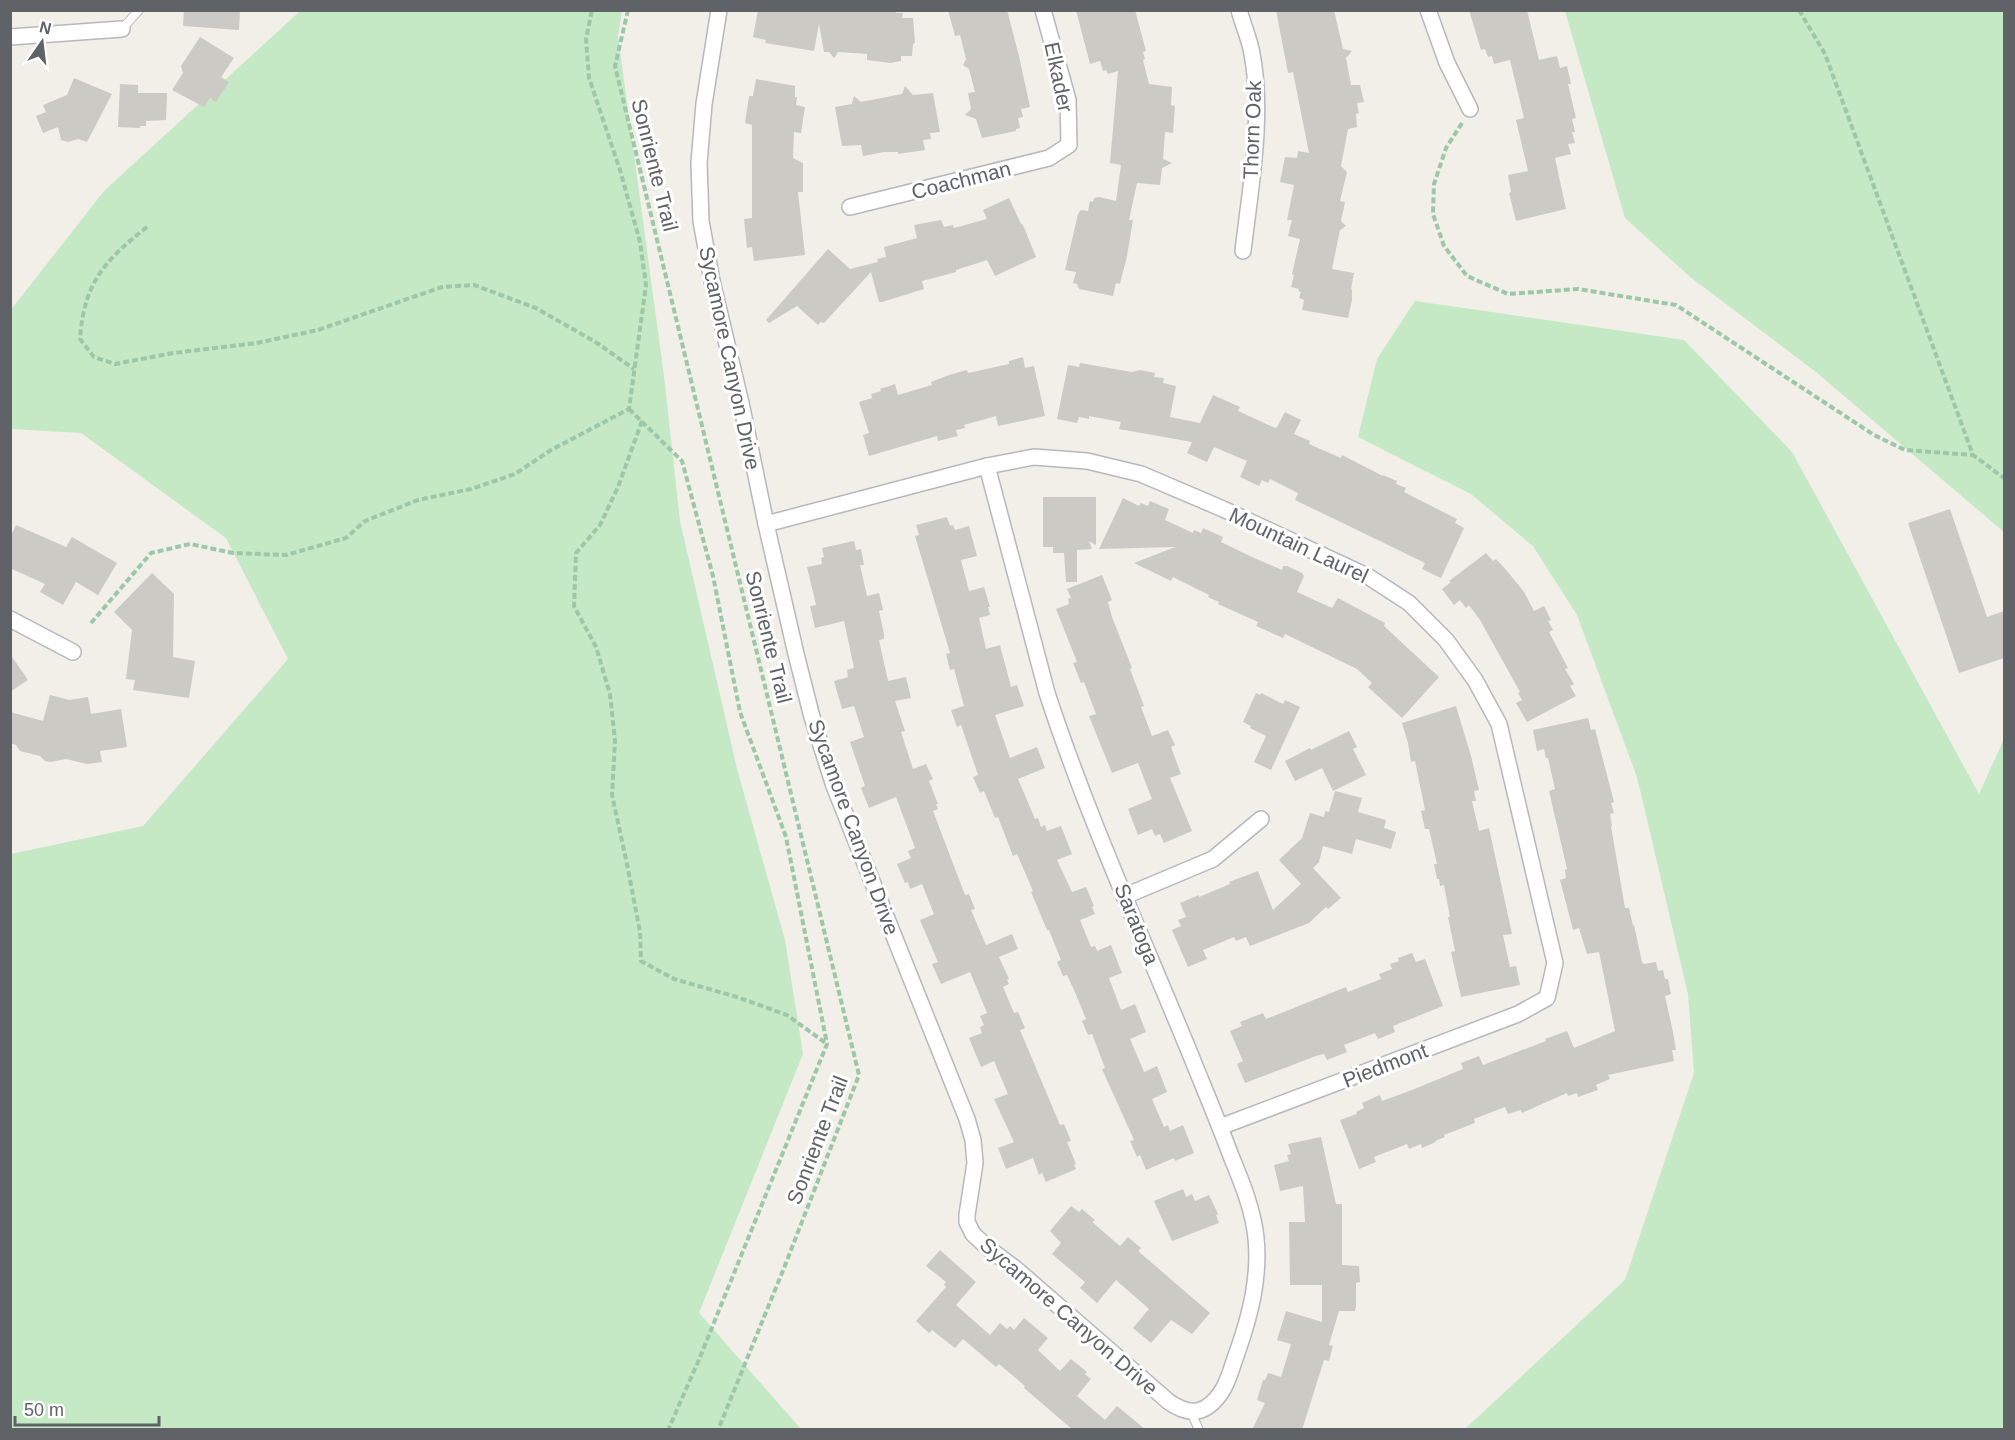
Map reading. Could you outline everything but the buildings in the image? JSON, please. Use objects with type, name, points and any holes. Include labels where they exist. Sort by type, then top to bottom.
[{"type":"street","name":"Sycamore Canyon Drive","points":[[719,10],[703,116],[699,163],[701,221],[712,282],[741,403],[795,654],[812,717],[834,786],[967,1119],[973,1140],[975,1163],[967,1215],[969,1227],[988,1248],[1016,1269],[1169,1402],[1182,1411],[1191,1413]]},
{"type":"street","name":"Elkader","points":[[1043,10],[1068,100],[1068,145]]},
{"type":"street","name":"Thorn Oak","points":[[1239,10],[1252,54],[1257,98],[1253,162],[1243,251]]},
{"type":"street","points":[[1428,10],[1447,63],[1470,110]]},
{"type":"street","points":[[10,37],[122,29]]},
{"type":"street","name":"Coachman","points":[[850,207],[1049,158],[1068,145]]},
{"type":"street","name":"Mountain Laurel","points":[[766,524],[987,466],[1034,457],[1087,461],[1141,474],[1223,508],[1369,577],[1409,603],[1446,640],[1475,680],[1499,724],[1555,963],[1547,998]]},
{"type":"street","name":"Saratoga","points":[[987,466],[1047,693],[1074,770],[1221,1127],[1248,1200],[1256,1240],[1256,1273],[1251,1308],[1221,1392],[1208,1406],[1191,1413]]},
{"type":"street","points":[[10,618],[74,652]]},
{"type":"street","points":[[1125,896],[1213,859],[1261,819]]},
{"type":"street","name":"Piedmont","points":[[1221,1127],[1518,1014],[1547,998]]},
{"type":"lane","points":[[122,29],[139,10]]},
{"type":"lane","points":[[1191,1413],[1199,1430]]},
{"type":"path","points":[[592,10],[586,39],[589,78],[620,170],[640,242],[646,285],[629,409]]},
{"type":"path","name":"Sonriente Trail","points":[[628,10],[615,66],[859,1075],[718,1430]]},
{"type":"path","points":[[1799,10],[1825,54],[1973,455]]},
{"type":"path","points":[[1470,110],[1446,148],[1434,184],[1433,214],[1444,246],[1467,276],[1508,294],[1578,290],[1676,305],[1874,435],[1905,450],[1973,455],[2004,478]]},
{"type":"path","points":[[147,227],[121,247],[94,280],[82,313],[80,339],[94,357],[115,364],[173,353],[257,343],[318,330],[442,286],[474,285],[536,308],[597,343],[634,369]]},
{"type":"path","points":[[629,409],[682,461],[713,576],[740,712],[786,837],[827,1044],[668,1430]]},
{"type":"path","points":[[91,623],[151,553],[190,544],[233,553],[286,555],[346,538],[365,521],[418,500],[471,489],[515,474],[551,450],[629,409]]},
{"type":"path","points":[[642,421],[618,487],[600,525],[576,553],[574,606],[596,647],[610,694],[615,741],[612,795],[630,875],[640,932],[642,961],[675,979],[737,997],[787,1015],[827,1044]]},
{"type":"green space","points":[[298,11],[622,11],[618,36],[664,376],[680,521],[737,769],[785,940],[803,1054],[699,1313],[801,1429],[11,1429],[11,854],[143,826],[288,659],[226,538],[81,433],[11,429],[10,311],[104,191]]},
{"type":"green space","points":[[1565,11],[2004,11],[2004,532],[1816,372],[1689,276],[1625,218]]},
{"type":"green space","points":[[1415,301],[1684,340],[1792,452],[1979,794],[2004,739],[2004,1429],[1465,1429],[1625,1280],[1694,1073],[1688,994],[1637,777],[1577,615],[1533,546],[1471,494],[1358,437],[1377,359]]}]
